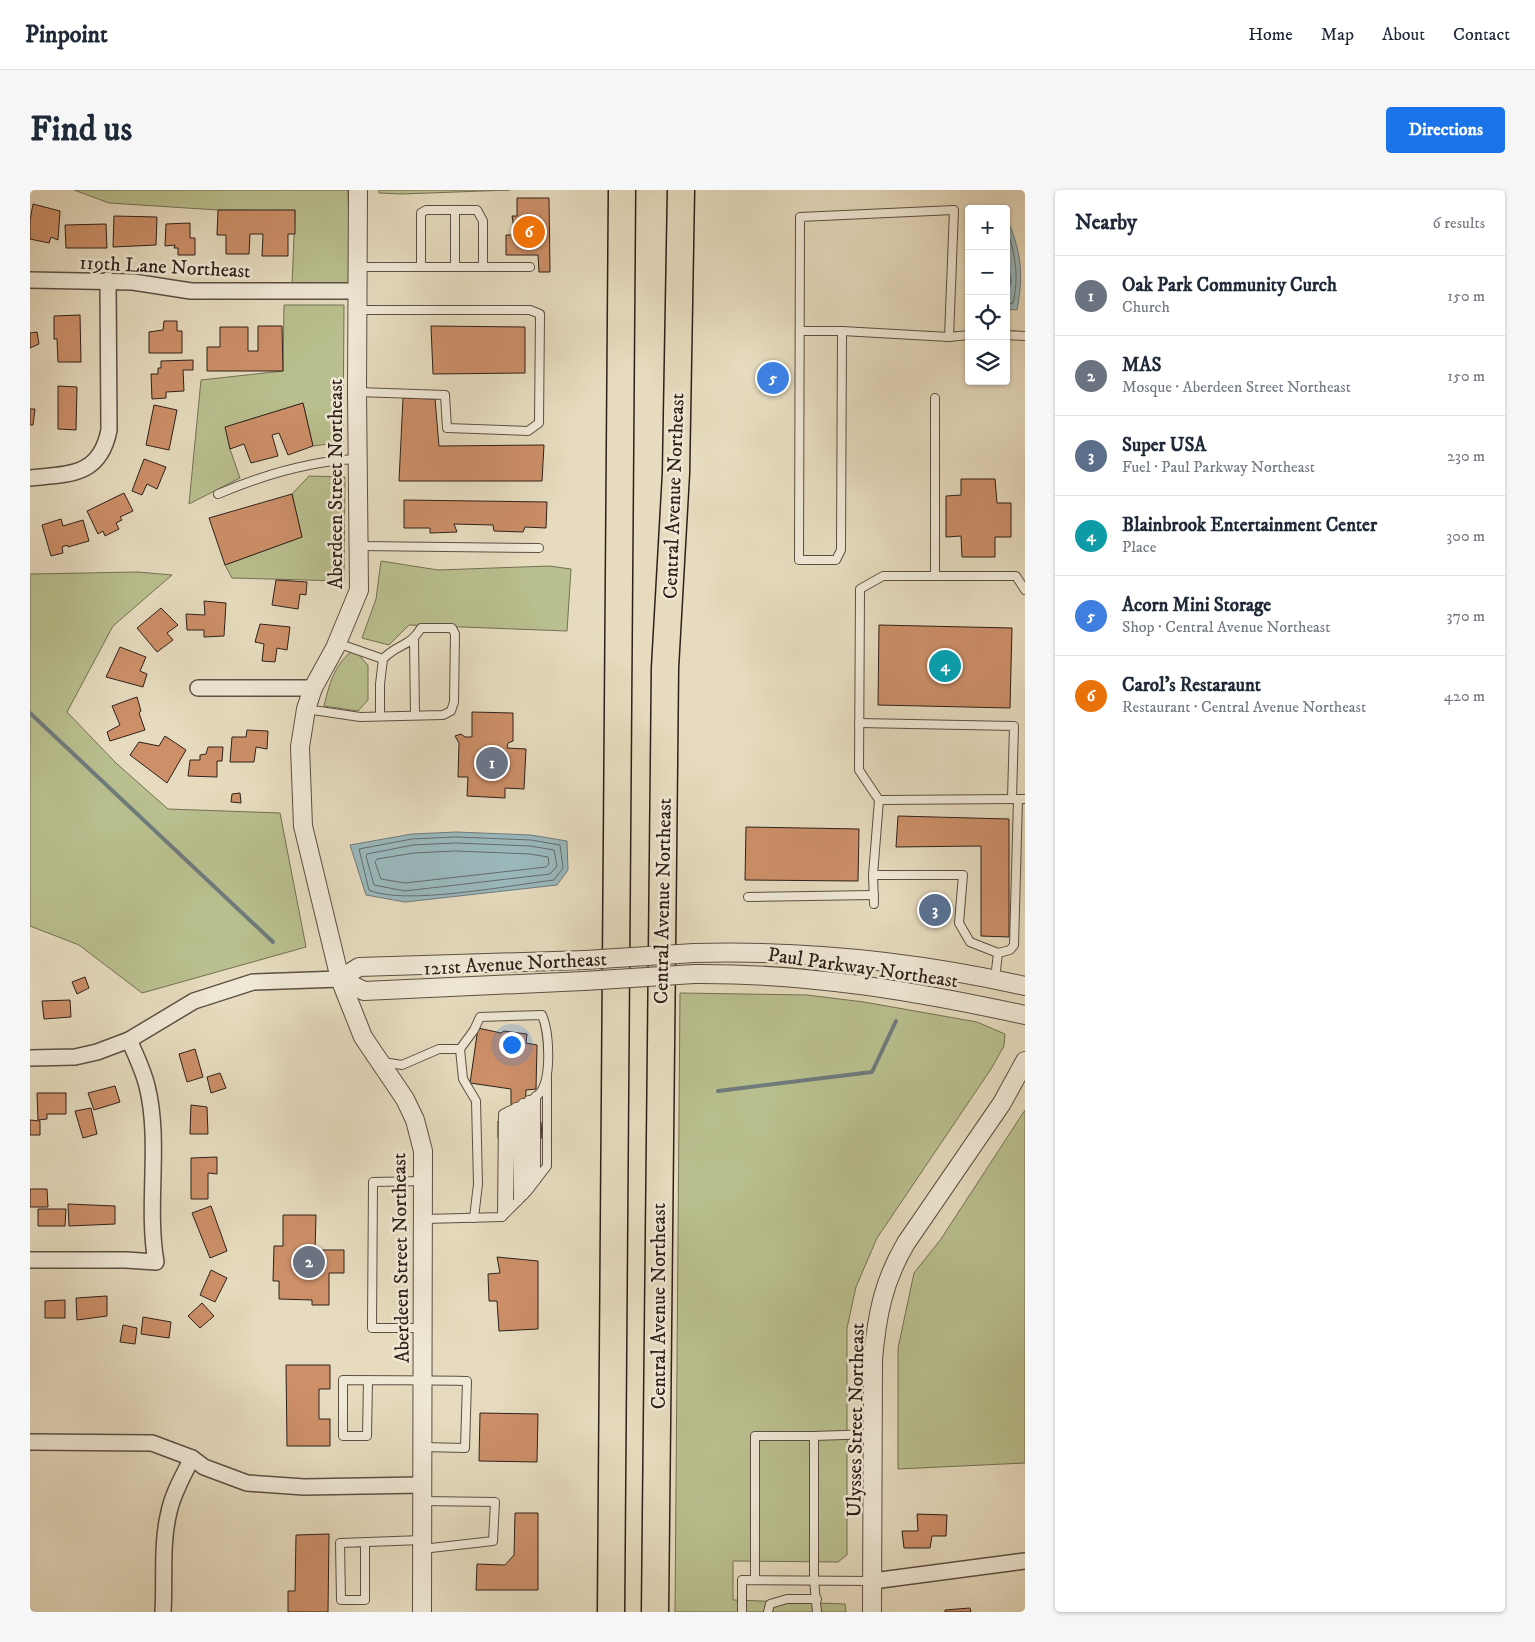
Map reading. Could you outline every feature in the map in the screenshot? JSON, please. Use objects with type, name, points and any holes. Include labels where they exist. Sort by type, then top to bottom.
[{"type":"highway","points":[[611,1612],[622,190]]},
{"type":"highway","name":"Central Avenue Northeast","points":[[655,1612],[665,668],[676,473],[681,190]]},
{"type":"highway","points":[[603,1612],[611,1562]]},
{"type":"street","name":"Aberdeen Street Northeast","points":[[358,190],[356,392],[359,590],[337,643],[313,688],[306,709],[300,747],[303,826],[340,979],[363,1037],[405,1099],[415,1120],[423,1151],[422,1612]]},
{"type":"street","name":"119th Lane Northeast","points":[[30,280],[108,280],[191,291],[357,291]]},
{"type":"street","points":[[30,478],[80,471],[93,464],[102,455],[106,445],[109,430],[108,280]]},
{"type":"street","points":[[198,688],[313,688]]},
{"type":"street","name":"Paul Parkway Northeast","points":[[694,954],[755,952],[861,958],[926,966],[1025,986]]},
{"type":"street","name":"121st Avenue Northeast","points":[[340,979],[359,967],[585,960],[694,954]]},
{"type":"street","name":"121st Avenue Northeast","points":[[30,1058],[75,1057],[97,1052],[129,1040],[194,1001],[253,982],[340,979],[364,991],[694,974]]},
{"type":"street","name":"Paul Parkway Northeast","points":[[694,974],[752,974],[868,985],[1025,1015]]},
{"type":"street","points":[[30,1260],[126,1260],[156,1262],[151,1234],[151,1107],[142,1066],[129,1040]]},
{"type":"street","name":"Ulysses Street Northeast","points":[[872,1612],[876,1329],[882,1292],[894,1264],[1002,1103],[1025,1060]]},
{"type":"street","points":[[30,1442],[152,1443],[192,1458],[204,1467],[247,1483],[422,1493]]},
{"type":"street","points":[[163,1612],[165,1535],[169,1512],[177,1488],[192,1458]]},
{"type":"street","points":[[873,1580],[1025,1561]]},
{"type":"lane","points":[[421,266],[421,213],[426,210],[477,210],[482,214],[484,221],[483,267]]},
{"type":"lane","points":[[454,210],[455,267]]},
{"type":"lane","points":[[842,331],[841,550],[836,560],[799,560],[800,217],[954,210],[948,337]]},
{"type":"lane","points":[[357,267],[530,267]]},
{"type":"lane","points":[[356,392],[445,395],[447,428],[528,431],[539,423],[540,314],[530,310],[357,310]]},
{"type":"lane","points":[[800,331],[842,331],[948,337],[965,335]]},
{"type":"lane","points":[[1010,335],[1025,336]]},
{"type":"lane","points":[[935,398],[935,576]]},
{"type":"lane","points":[[218,494],[253,480],[325,460],[357,459]]},
{"type":"lane","points":[[358,546],[539,548]]},
{"type":"lane","points":[[874,904],[873,876],[879,800],[858,770],[860,590],[883,576],[1016,576],[1025,590]]},
{"type":"lane","points":[[306,709],[360,716],[443,715],[451,710],[454,702],[455,634],[452,628],[421,628],[414,640],[415,715]]},
{"type":"lane","points":[[380,716],[380,684],[384,659],[391,651],[414,640]]},
{"type":"lane","points":[[337,643],[384,659]]},
{"type":"lane","points":[[859,723],[1014,726],[1018,799],[1014,945],[1010,950],[998,953],[970,942],[960,923],[963,875],[873,876]]},
{"type":"lane","points":[[879,800],[1018,799]]},
{"type":"lane","points":[[748,897],[874,895]]},
{"type":"lane","points":[[995,979],[998,953]]},
{"type":"lane","points":[[424,1219],[474,1218],[502,1217],[530,1188],[547,1166],[548,1028],[542,1014],[480,1017],[474,1030],[460,1049],[463,1079],[476,1101],[478,1184],[474,1218]]},
{"type":"lane","points":[[381,1062],[402,1065],[439,1049],[460,1049]]},
{"type":"lane","points":[[502,1217],[503,1114],[523,1103],[547,1074]]},
{"type":"lane","points":[[523,1103],[536,1180]]},
{"type":"lane","points":[[523,1103],[530,1188]]},
{"type":"lane","points":[[521,1198],[523,1103]]},
{"type":"lane","points":[[509,1209],[523,1103]]},
{"type":"lane","points":[[423,1328],[372,1328],[373,1182],[424,1181]]},
{"type":"lane","points":[[368,1380],[367,1436],[343,1436],[343,1380],[368,1380],[423,1380],[467,1381],[465,1448],[422,1447]]},
{"type":"lane","points":[[755,1580],[755,1436],[874,1434]]},
{"type":"lane","points":[[814,1436],[814,1580],[817,1612]]},
{"type":"lane","points":[[365,1542],[365,1600],[341,1600],[340,1543],[365,1542],[422,1545],[494,1541],[495,1502],[422,1493]]},
{"type":"lane","points":[[742,1612],[742,1580],[873,1580]]},
{"type":"lane","points":[[768,1612],[770,1604],[778,1601],[817,1598]]},
{"type":"green space","points":[[74,190],[348,190],[350,285],[292,285],[295,211],[218,210],[109,203]]},
{"type":"green space","points":[[379,190],[510,190],[402,194],[379,193]]},
{"type":"green space","points":[[284,305],[344,305],[343,442],[313,446],[303,403],[226,427],[230,449],[240,478],[189,504],[201,380],[283,371]]},
{"type":"green space","points":[[309,476],[345,477],[344,581],[232,578],[225,565],[302,537],[292,494]]},
{"type":"green space","points":[[381,561],[438,570],[549,566],[571,569],[567,631],[409,625],[389,645],[362,638],[376,599]]},
{"type":"green space","points":[[138,572],[172,575],[113,626],[67,712],[116,763],[168,809],[280,813],[306,947],[142,993],[79,945],[30,926],[30,574]]},
{"type":"green space","points":[[354,650],[368,665],[368,700],[358,711],[324,706],[337,667]]},
{"type":"green space","points":[[680,993],[807,995],[864,1002],[977,1022],[1005,1034],[1004,1046],[991,1069],[877,1238],[856,1287],[847,1328],[847,1555],[838,1562],[733,1561],[733,1600],[845,1604],[846,1612],[675,1612]]},
{"type":"green space","points":[[1025,1110],[1025,1463],[898,1469],[898,1348],[914,1273],[941,1239]]},
{"type":"water","points":[[1010,227],[1018,251],[1021,273],[1017,310],[1010,309]]},
{"type":"water","points":[[456,832],[531,835],[567,841],[568,870],[557,885],[405,902],[366,895],[350,845],[412,834]]},
{"type":"building","points":[[517,198],[549,198],[550,272],[539,272],[538,255],[506,255],[506,235],[515,235],[512,216],[517,216]]},
{"type":"building","points":[[33,204],[60,211],[58,240],[51,237],[49,243],[30,239],[30,220]]},
{"type":"building","points":[[218,210],[295,210],[295,234],[288,234],[288,256],[262,256],[263,234],[250,234],[249,254],[226,254],[226,235],[217,235]]},
{"type":"building","points":[[114,216],[157,217],[156,245],[113,247]]},
{"type":"building","points":[[190,223],[190,238],[195,238],[195,255],[178,255],[178,248],[174,248],[175,245],[165,246],[166,224]]},
{"type":"building","points":[[106,224],[107,248],[66,248],[65,225]]},
{"type":"building","points":[[80,315],[81,362],[58,362],[57,339],[54,339],[54,316]]},
{"type":"building","points":[[164,321],[177,321],[177,331],[182,331],[182,353],[149,353],[149,332],[163,330]]},
{"type":"building","points":[[258,326],[282,326],[283,371],[207,371],[207,347],[220,347],[220,327],[248,327],[248,351],[258,351]]},
{"type":"building","points":[[431,326],[525,327],[525,373],[433,374]]},
{"type":"building","points":[[37,332],[39,344],[30,348],[30,333]]},
{"type":"building","points":[[193,360],[193,370],[183,370],[184,391],[166,392],[166,398],[152,399],[151,374],[158,374],[158,368],[161,368],[161,361]]},
{"type":"building","points":[[58,386],[77,387],[76,430],[58,429]]},
{"type":"building","points":[[403,398],[435,399],[439,446],[544,445],[542,481],[399,481]]},
{"type":"building","points":[[303,403],[313,446],[288,455],[279,433],[272,435],[278,456],[251,463],[244,444],[230,449],[225,427]]},
{"type":"building","points":[[154,405],[177,410],[169,450],[146,445]]},
{"type":"building","points":[[30,409],[35,409],[33,425],[30,425]]},
{"type":"building","points":[[144,459],[166,467],[157,489],[147,484],[142,495],[132,491]]},
{"type":"building","points":[[961,479],[995,479],[997,503],[1011,503],[1011,537],[995,537],[995,557],[962,557],[961,536],[946,537],[946,496],[961,495]]},
{"type":"building","points":[[124,493],[133,511],[120,517],[122,520],[116,523],[119,529],[105,536],[103,531],[98,534],[87,511]]},
{"type":"building","points":[[292,494],[302,537],[225,565],[209,518]]},
{"type":"building","points":[[404,500],[547,502],[546,528],[525,527],[523,532],[494,531],[493,525],[454,524],[457,532],[430,533],[430,528],[404,528]]},
{"type":"building","points":[[61,519],[63,526],[83,520],[89,541],[68,547],[67,545],[62,547],[63,553],[51,556],[42,525]]},
{"type":"building","points":[[276,580],[307,582],[306,595],[300,594],[298,609],[272,605]]},
{"type":"building","points":[[204,601],[226,603],[224,636],[204,637],[204,630],[187,630],[186,614],[205,615]]},
{"type":"building","points":[[161,608],[178,625],[167,633],[173,640],[157,652],[137,628]]},
{"type":"building","points":[[260,624],[290,627],[287,650],[277,648],[275,662],[262,661],[264,644],[255,642]]},
{"type":"building","points":[[879,625],[1012,628],[1010,708],[878,705]]},
{"type":"building","points":[[120,647],[146,657],[140,671],[147,674],[143,687],[106,677]]},
{"type":"building","points":[[137,697],[141,711],[139,713],[145,730],[110,741],[107,732],[120,725],[112,706]]},
{"type":"building","points":[[472,712],[513,713],[513,741],[508,743],[507,748],[526,749],[524,789],[505,788],[505,798],[467,796],[468,777],[458,777],[459,743],[455,736],[461,734],[465,737],[472,737]]},
{"type":"building","points":[[247,730],[268,731],[267,749],[256,747],[254,762],[230,762],[232,737],[246,737]]},
{"type":"building","points":[[165,736],[186,750],[167,783],[130,755],[139,742],[159,746]]},
{"type":"building","points":[[208,747],[223,747],[222,761],[217,761],[217,777],[188,776],[190,760],[200,760],[200,755],[206,754]]},
{"type":"building","points":[[240,793],[241,803],[231,802],[232,794]]},
{"type":"building","points":[[898,816],[1009,819],[1009,937],[981,936],[981,846],[896,847]]},
{"type":"building","points":[[746,827],[859,829],[858,881],[745,880]]},
{"type":"building","points":[[85,977],[89,988],[77,994],[72,982]]},
{"type":"building","points":[[70,1000],[71,1017],[44,1019],[42,1001]]},
{"type":"building","points":[[478,1028],[501,1033],[504,1031],[527,1034],[526,1043],[537,1045],[536,1089],[526,1090],[525,1120],[541,1122],[542,1138],[498,1138],[498,1121],[511,1121],[511,1089],[470,1083]]},
{"type":"building","points":[[195,1049],[203,1077],[187,1082],[179,1054]]},
{"type":"building","points":[[220,1073],[226,1088],[211,1093],[207,1077]]},
{"type":"building","points":[[115,1086],[120,1102],[94,1110],[88,1093]]},
{"type":"building","points":[[37,1093],[66,1093],[66,1114],[47,1114],[47,1119],[38,1120]]},
{"type":"building","points":[[191,1105],[207,1107],[208,1134],[190,1134]]},
{"type":"building","points":[[91,1108],[97,1134],[83,1138],[75,1111]]},
{"type":"building","points":[[30,1120],[40,1121],[40,1135],[30,1135]]},
{"type":"building","points":[[217,1157],[217,1174],[208,1173],[208,1199],[191,1199],[191,1158]]},
{"type":"building","points":[[30,1189],[47,1189],[48,1207],[30,1207]]},
{"type":"building","points":[[68,1204],[115,1206],[115,1224],[69,1226]]},
{"type":"building","points":[[211,1206],[227,1251],[210,1258],[192,1213]]},
{"type":"building","points":[[38,1209],[66,1209],[65,1226],[38,1226]]},
{"type":"building","points":[[283,1215],[316,1215],[315,1250],[344,1250],[344,1273],[329,1273],[329,1305],[312,1305],[312,1300],[279,1299],[279,1281],[273,1281],[274,1246],[283,1246]]},
{"type":"building","points":[[497,1257],[538,1261],[538,1329],[499,1331],[497,1301],[489,1301],[488,1274],[500,1273]]},
{"type":"building","points":[[211,1270],[227,1278],[215,1302],[200,1295]]},
{"type":"building","points":[[107,1296],[107,1316],[77,1320],[76,1298]]},
{"type":"building","points":[[65,1300],[65,1318],[45,1318],[45,1301]]},
{"type":"building","points":[[202,1303],[214,1316],[200,1328],[188,1316]]},
{"type":"building","points":[[143,1317],[171,1322],[169,1338],[141,1334]]},
{"type":"building","points":[[123,1325],[137,1328],[135,1344],[120,1342]]},
{"type":"building","points":[[286,1365],[330,1365],[330,1389],[319,1389],[319,1419],[330,1419],[330,1446],[287,1446]]},
{"type":"building","points":[[480,1413],[538,1414],[537,1462],[479,1461]]},
{"type":"building","points":[[515,1513],[538,1513],[538,1590],[476,1590],[477,1564],[505,1565],[514,1555]]},
{"type":"building","points":[[917,1514],[947,1515],[946,1536],[932,1536],[930,1548],[904,1548],[902,1531],[918,1531]]},
{"type":"building","points":[[329,1534],[328,1612],[288,1612],[288,1591],[295,1591],[296,1535]]},
{"type":"building","points":[[970,1608],[971,1612],[945,1612],[945,1610]]},
{"type":"waterway","points":[[30,713],[273,942]]},
{"type":"waterway","points":[[718,1091],[872,1072],[896,1021]]},
{"type":"place","name":"Carol's Restaraunt","points":[[529,232]]},
{"type":"place","name":"Acorn Mini Storage","points":[[773,378]]},
{"type":"place","name":"Blainbrook Entertainment Center","points":[[945,666]]},
{"type":"place","name":"Oak Park Community Curch","points":[[492,763]]},
{"type":"place","name":"Super USA","points":[[935,910]]},
{"type":"place","name":"MAS","points":[[309,1262]]}]
